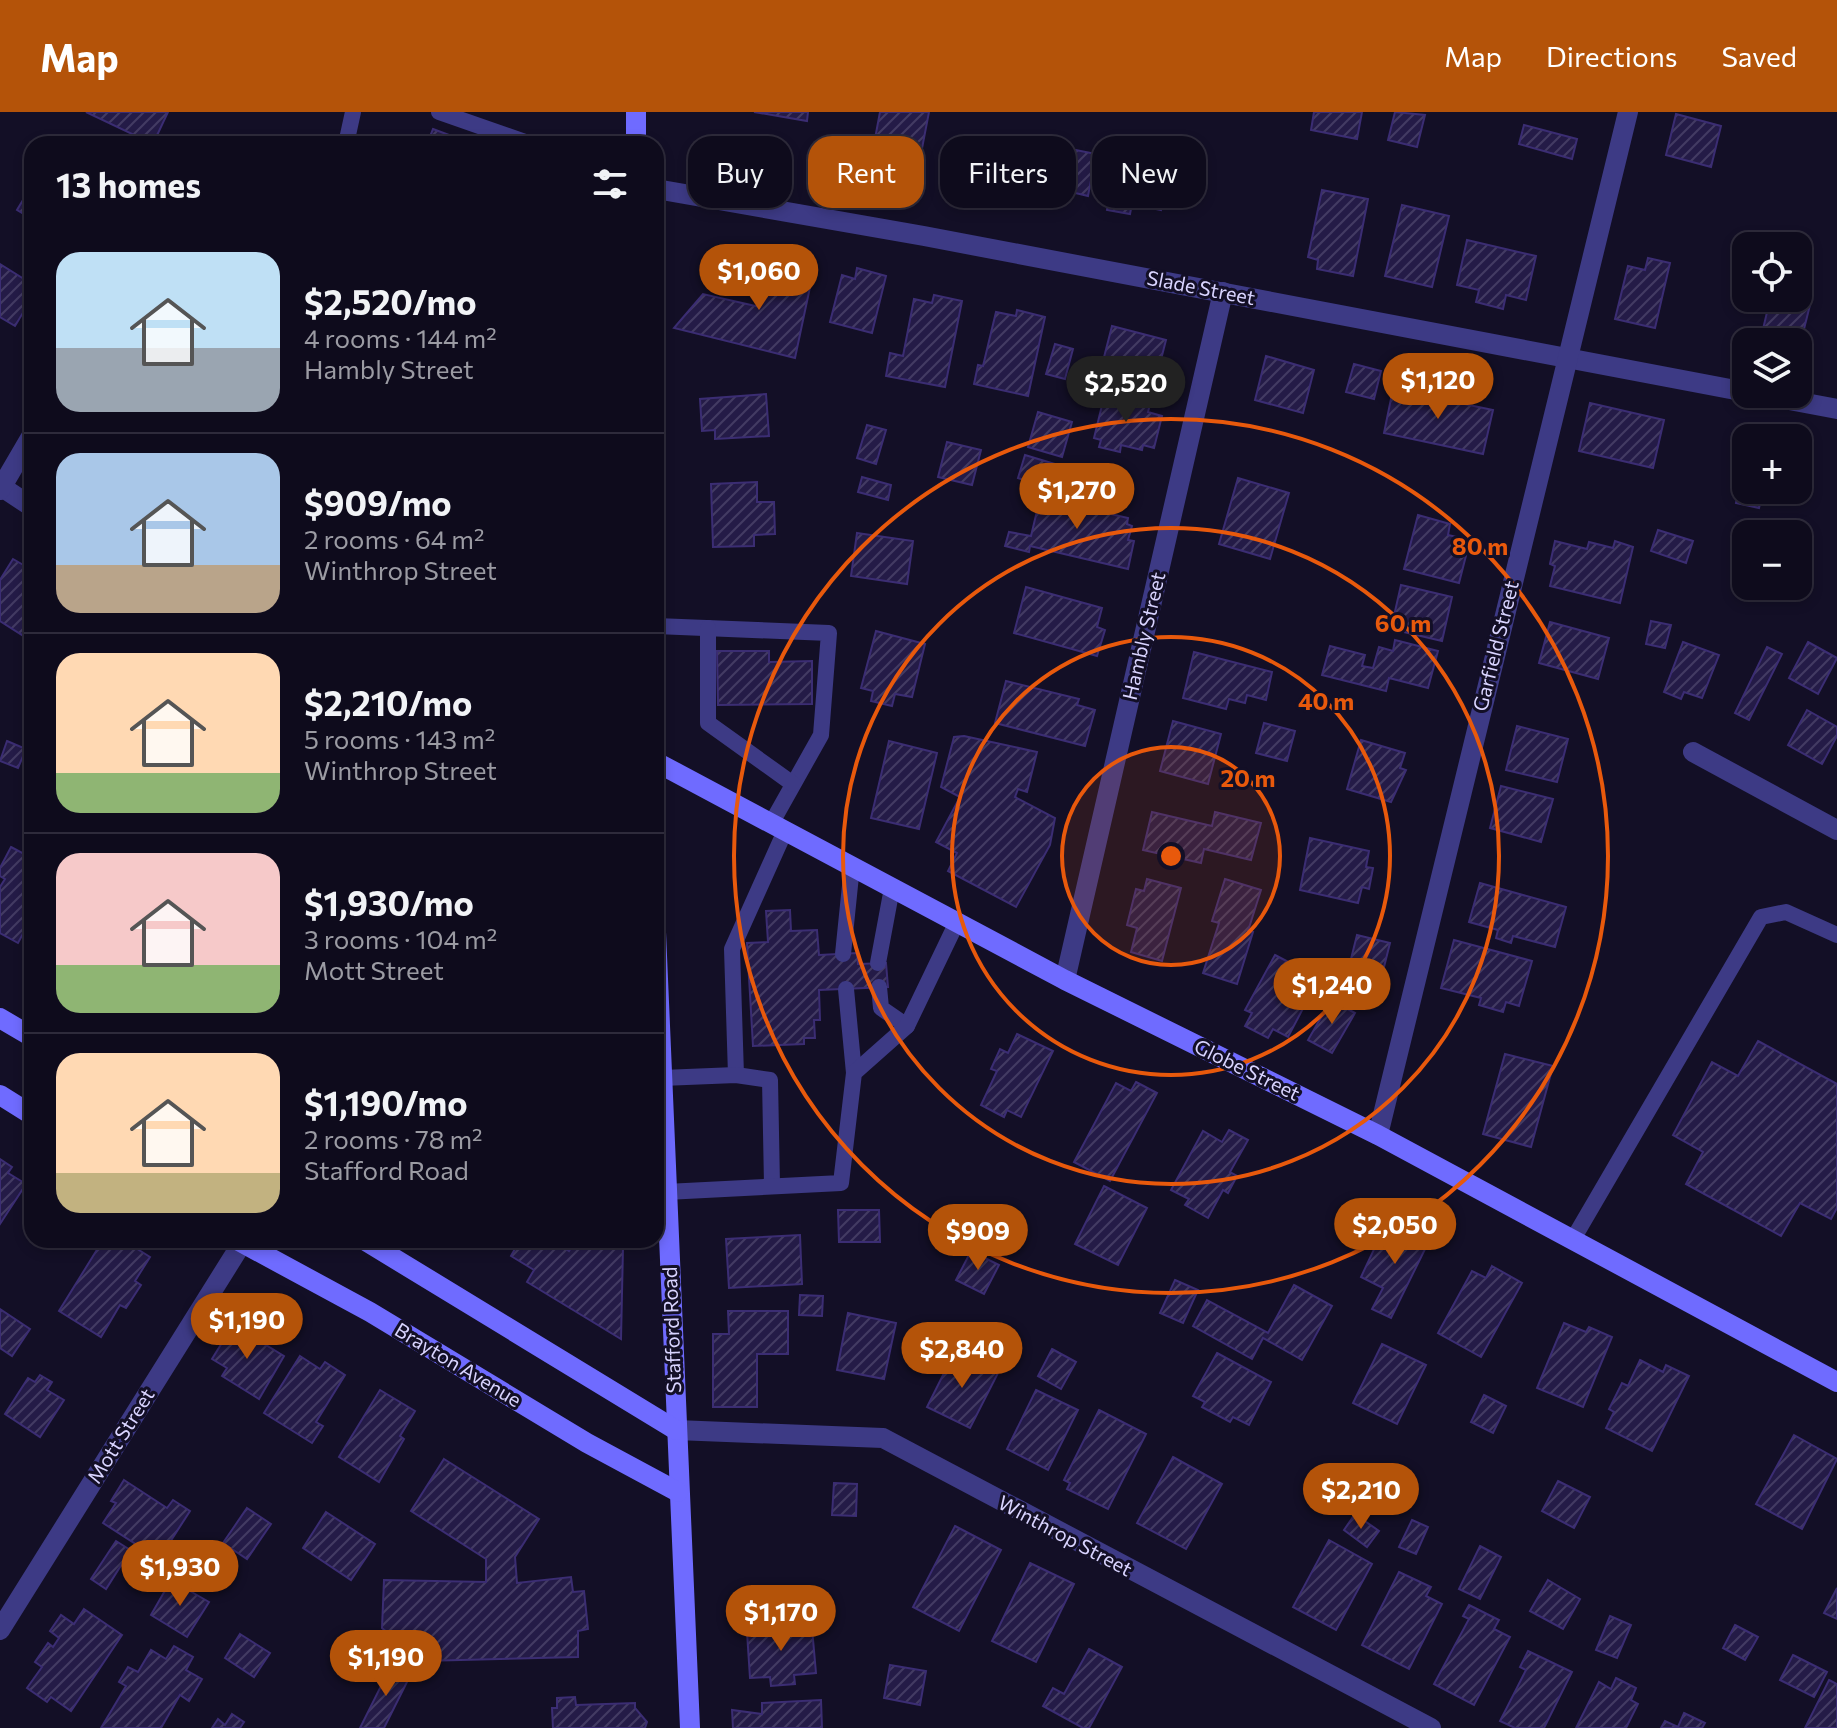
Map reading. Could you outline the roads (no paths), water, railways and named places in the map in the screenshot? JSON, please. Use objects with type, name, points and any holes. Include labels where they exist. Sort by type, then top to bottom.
[{"type":"main road","points":[[634,113],[635,136]]},
{"type":"main road","name":"Globe Street","points":[[664,766],[1065,980],[1378,1135],[1837,1382]]},
{"type":"main road","points":[[0,1018],[24,1032]]},
{"type":"main road","points":[[0,1095],[24,1110]]},
{"type":"main road","name":"Stafford Road","points":[[664,1135],[690,1728]]},
{"type":"main road","name":"Brayton Avenue","points":[[253,1248],[370,1312],[587,1443],[678,1492]]},
{"type":"main road","points":[[377,1248],[676,1430]]},
{"type":"street","name":"Garfield Street","points":[[1378,1135],[1628,112]]},
{"type":"street","name":"Slade Street","points":[[664,190],[1223,292],[1732,389]]},
{"type":"street","name":"Hambly Street","points":[[1065,980],[1223,292]]},
{"type":"street","points":[[1812,404],[1837,409]]},
{"type":"street","points":[[24,449],[1,489],[24,502]]},
{"type":"street","points":[[1693,752],[1837,830]]},
{"type":"street","name":"Mott Street","points":[[0,1630],[236,1248]]},
{"type":"street","name":"Winthrop Street","points":[[676,1430],[883,1438],[1431,1728]]},
{"type":"lane","points":[[348,136],[353,112]]},
{"type":"lane","points":[[439,112],[508,136]]},
{"type":"lane","points":[[664,626],[829,633],[821,735],[793,784],[732,949],[736,1075]]},
{"type":"lane","points":[[708,628],[708,723],[793,784]]},
{"type":"lane","points":[[843,954],[852,866]]},
{"type":"lane","points":[[878,963],[892,888]]},
{"type":"lane","points":[[1572,1241],[1761,917],[1786,912],[1837,935]]},
{"type":"lane","points":[[854,1073],[907,1026],[957,922]]},
{"type":"lane","points":[[879,987],[881,1008],[907,1026]]},
{"type":"lane","points":[[666,1192],[841,1183],[854,1073],[846,989]]},
{"type":"lane","points":[[664,1078],[736,1075],[770,1080],[772,1185]]}]
